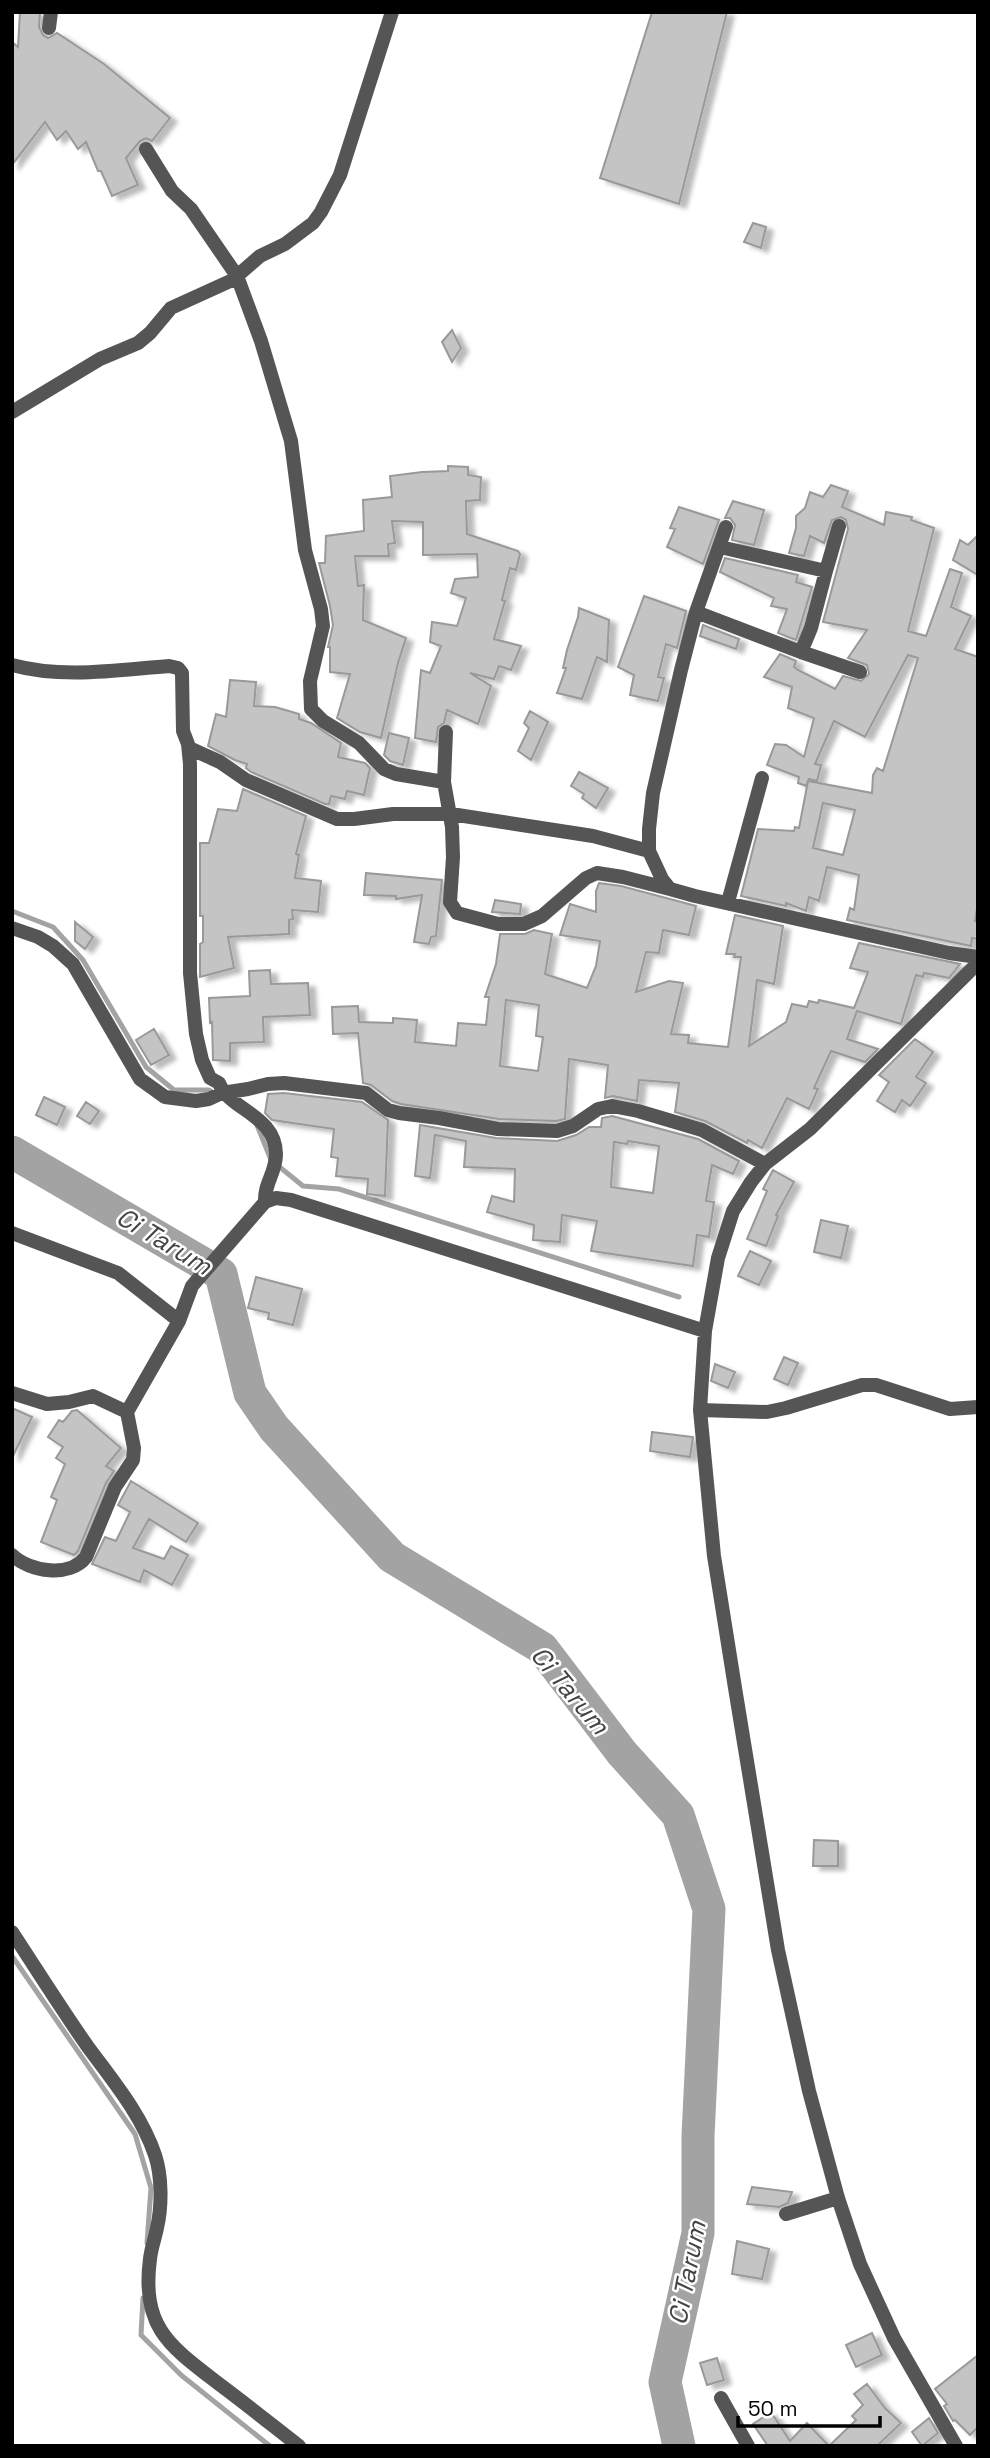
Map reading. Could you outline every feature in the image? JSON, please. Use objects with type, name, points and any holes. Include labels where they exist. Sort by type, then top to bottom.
[{"type":"street","points":[[49,28],[51,12]]},
{"type":"street","points":[[12,412],[100,359],[145,339],[171,308],[237,277],[260,256],[285,244],[313,223],[340,175],[392,12]]},
{"type":"street","points":[[146,149],[172,191],[191,209],[237,277],[261,341],[291,441],[305,550],[323,625],[310,681],[311,709],[323,721],[359,743],[384,769],[396,774],[444,782]]},
{"type":"street","points":[[801,652],[811,628],[839,526]]},
{"type":"street","points":[[670,889],[654,866],[649,851],[653,793],[696,612],[726,527]]},
{"type":"street","points":[[720,547],[826,571]]},
{"type":"street","points":[[696,612],[860,672]]},
{"type":"street","points":[[12,665],[74,673],[170,666],[178,668],[184,677],[183,731],[189,748],[190,973],[196,1034],[202,1060],[210,1078],[219,1083],[218,1094]]},
{"type":"street","points":[[446,732],[444,782],[451,814],[453,857],[450,902],[455,912],[465,917],[498,924],[524,924],[542,916],[586,878],[597,873],[949,953],[978,957]]},
{"type":"street","points":[[189,748],[232,769],[246,780],[337,819],[393,814],[451,814],[593,836],[649,851]]},
{"type":"street","points":[[728,902],[762,778]]},
{"type":"street","points":[[12,928],[38,937],[73,964],[132,1068],[140,1079],[165,1097],[186,1101],[275,1083],[369,1094],[388,1110],[399,1114],[498,1129],[563,1130],[598,1109],[611,1106],[702,1130],[765,1164]]},
{"type":"street","points":[[956,2446],[894,2338],[860,2264],[838,2198],[809,2091],[778,1950],[714,1556],[700,1410],[705,1331],[718,1258],[733,1211],[751,1182],[765,1164],[810,1129],[978,963]]},
{"type":"street","points":[[218,1094],[250,1111],[267,1129],[276,1152],[272,1172],[264,1188],[265,1202]]},
{"type":"street","points":[[12,1555],[20,1563],[34,1569],[70,1569],[80,1565],[86,1557],[115,1487],[133,1460],[134,1448],[127,1412],[180,1321],[192,1286],[251,1216],[265,1202],[276,1198],[291,1200],[705,1331]]},
{"type":"street","points":[[12,1233],[118,1273],[180,1321]]},
{"type":"street","points":[[700,1410],[766,1412],[862,1385],[876,1385],[950,1409],[978,1407]]},
{"type":"street","points":[[12,1393],[47,1404],[60,1404],[93,1396],[127,1412]]},
{"type":"street","points":[[12,1932],[87,2045],[125,2096],[145,2130],[155,2154],[160,2202],[158,2226],[150,2255],[148,2290],[155,2319],[167,2341],[186,2359],[299,2446]]},
{"type":"street","points":[[786,2214],[838,2198]]},
{"type":"street","points":[[721,2398],[748,2446]]},
{"type":"building","points":[[20,12],[40,12],[39,27],[43,35],[48,38],[57,33],[104,64],[170,118],[152,141],[146,138],[140,141],[126,158],[138,185],[112,196],[86,142],[78,149],[66,131],[57,140],[45,122],[12,165],[12,42],[18,47]]},
{"type":"building","points":[[652,12],[727,12],[679,204],[600,178]]},
{"type":"building","points":[[753,223],[766,227],[761,248],[744,242]]},
{"type":"building","points":[[452,330],[461,348],[452,362],[442,342]]},
{"type":"building","points":[[448,466],[468,467],[468,475],[481,477],[480,500],[466,501],[467,534],[518,551],[520,554],[516,570],[510,568],[502,600],[505,601],[494,639],[521,646],[511,670],[499,666],[494,679],[470,673],[491,686],[478,724],[447,710],[444,723],[438,727],[436,742],[415,738],[421,670],[430,673],[441,646],[430,642],[432,622],[457,626],[466,598],[451,593],[455,579],[478,577],[477,554],[423,555],[423,522],[392,521],[395,543],[388,544],[389,556],[355,556],[358,586],[364,585],[363,620],[406,638],[381,738],[360,732],[337,718],[350,674],[330,672],[328,647],[333,625],[319,563],[325,563],[326,536],[364,531],[363,500],[392,497],[390,476],[448,471]]},
{"type":"building","points":[[831,485],[848,491],[842,507],[884,525],[886,512],[912,517],[911,520],[934,528],[908,631],[926,636],[950,569],[962,573],[951,607],[971,616],[955,649],[978,657],[978,902],[975,921],[978,922],[978,939],[972,938],[971,946],[847,920],[850,908],[854,910],[859,875],[827,867],[819,901],[809,897],[806,911],[786,903],[786,906],[741,896],[758,829],[794,831],[795,827],[799,828],[808,782],[806,786],[798,783],[799,777],[767,765],[775,744],[786,745],[804,757],[814,718],[788,708],[792,687],[764,677],[780,654],[796,661],[794,667],[798,670],[835,689],[843,676],[861,681],[869,674],[867,665],[848,658],[867,630],[823,622],[848,529],[846,520],[841,517],[832,520],[824,543],[810,536],[804,556],[789,553],[796,528],[796,516],[805,508],[810,492],[823,497]],"holes":[[[908,655],[918,658],[883,771],[877,768],[873,775],[872,793],[808,781],[817,781],[821,765],[815,764],[834,721],[865,737]],[[823,803],[855,810],[843,855],[813,848]]]},
{"type":"building","points":[[733,501],[764,510],[754,545],[732,540],[735,525],[730,518],[725,518]]},
{"type":"building","points":[[679,507],[719,520],[703,564],[667,547],[675,529],[670,528]]},
{"type":"building","points":[[978,535],[978,575],[953,560],[960,540],[968,545]]},
{"type":"building","points":[[725,558],[798,575],[796,582],[812,587],[796,640],[778,633],[787,609],[771,606],[774,598],[720,572]]},
{"type":"building","points":[[644,596],[686,611],[677,648],[666,644],[658,677],[664,678],[658,701],[630,695],[634,675],[618,667]]},
{"type":"building","points":[[579,608],[609,620],[607,662],[597,657],[582,699],[557,693],[566,668],[563,668]]},
{"type":"building","points":[[703,625],[739,639],[736,649],[700,636]]},
{"type":"building","points":[[230,680],[256,682],[254,706],[275,707],[299,714],[299,719],[311,723],[341,743],[338,757],[365,763],[370,768],[364,795],[347,791],[345,799],[331,796],[329,804],[325,804],[251,772],[246,768],[247,764],[208,746],[216,714],[226,717]]},
{"type":"building","points":[[530,711],[548,722],[531,760],[518,751],[529,728],[524,723]]},
{"type":"building","points":[[389,733],[409,738],[403,765],[390,761],[384,755]]},
{"type":"building","points":[[579,772],[608,788],[596,808],[582,798],[584,794],[571,786]]},
{"type":"building","points":[[243,789],[306,816],[296,854],[299,855],[295,878],[321,881],[318,912],[292,910],[293,919],[289,920],[289,934],[228,937],[234,968],[200,977],[203,916],[200,916],[200,843],[209,843],[218,809],[237,811]]},
{"type":"building","points":[[366,873],[442,880],[436,936],[431,937],[429,944],[414,942],[422,895],[396,899],[396,896],[364,895]]},
{"type":"building","points":[[599,883],[621,886],[696,906],[689,935],[663,930],[659,953],[646,952],[636,992],[669,981],[683,983],[671,1034],[689,1035],[688,1043],[728,1047],[741,957],[726,954],[735,915],[783,926],[774,984],[757,980],[749,1046],[786,1022],[792,1004],[807,1007],[809,1001],[818,1003],[819,1000],[854,1008],[868,972],[850,968],[859,943],[960,964],[949,978],[924,973],[923,977],[916,975],[901,1024],[857,1011],[847,1039],[878,1049],[865,1062],[831,1051],[814,1088],[818,1089],[809,1109],[787,1098],[762,1148],[705,1121],[675,1112],[679,1083],[639,1080],[637,1101],[613,1096],[605,1098],[608,1065],[569,1059],[565,1119],[556,1121],[499,1119],[401,1104],[392,1101],[371,1085],[363,1083],[358,1033],[333,1034],[332,1007],[358,1006],[359,1022],[393,1023],[393,1018],[417,1020],[415,1042],[456,1046],[458,1023],[486,1025],[489,997],[485,997],[496,964],[500,934],[525,934],[534,930],[552,934],[545,974],[587,988],[596,966],[600,941],[560,935],[570,904],[596,912],[596,891]],"holes":[[[506,1000],[539,1005],[536,1036],[543,1037],[538,1071],[500,1066]]]},
{"type":"building","points":[[495,900],[521,904],[520,914],[492,912]]},
{"type":"building","points":[[75,922],[93,937],[85,949],[75,941]]},
{"type":"building","points":[[270,970],[271,984],[308,983],[310,1015],[263,1017],[264,1042],[230,1043],[230,1061],[213,1060],[209,998],[250,996],[249,971]]},
{"type":"building","points":[[154,1029],[169,1055],[151,1065],[136,1040]]},
{"type":"building","points":[[915,1039],[933,1052],[916,1077],[926,1083],[910,1106],[902,1100],[895,1112],[877,1101],[889,1082],[879,1075]]},
{"type":"building","points":[[284,1093],[362,1102],[388,1120],[385,1196],[367,1194],[368,1179],[336,1176],[338,1158],[331,1157],[334,1129],[272,1120],[265,1113],[268,1094]]},
{"type":"building","points":[[44,1097],[65,1107],[57,1125],[36,1115]]},
{"type":"building","points":[[86,1102],[99,1111],[90,1124],[77,1116]]},
{"type":"building","points":[[612,1116],[698,1139],[739,1161],[733,1174],[712,1165],[706,1201],[714,1202],[709,1237],[697,1235],[693,1266],[591,1251],[597,1221],[562,1215],[560,1242],[533,1240],[534,1225],[487,1212],[492,1196],[514,1202],[515,1169],[464,1167],[466,1141],[435,1135],[430,1178],[415,1176],[420,1125],[496,1138],[557,1141],[576,1135],[589,1127],[601,1127],[602,1118]],"holes":[[[628,1141],[659,1146],[653,1193],[611,1187],[614,1142],[627,1144]]]},
{"type":"building","points":[[773,1170],[794,1182],[776,1215],[778,1216],[766,1246],[747,1239],[767,1191],[763,1189]]},
{"type":"building","points":[[821,1220],[848,1226],[841,1258],[814,1252]]},
{"type":"building","points":[[750,1251],[771,1261],[759,1285],[738,1276]]},
{"type":"building","points":[[256,1277],[302,1289],[293,1325],[268,1319],[269,1313],[248,1308]]},
{"type":"building","points":[[784,1357],[798,1363],[788,1385],[774,1379]]},
{"type":"building","points":[[715,1364],[735,1372],[728,1388],[711,1381]]},
{"type":"building","points":[[12,1408],[32,1417],[12,1458]]},
{"type":"building","points":[[77,1410],[121,1448],[106,1466],[114,1471],[74,1555],[41,1542],[57,1500],[51,1497],[65,1464],[56,1458],[63,1447],[48,1437],[59,1420],[63,1422],[72,1411]]},
{"type":"building","points":[[652,1432],[693,1437],[690,1457],[650,1451]]},
{"type":"building","points":[[131,1481],[198,1523],[186,1542],[149,1519],[133,1548],[164,1559],[171,1546],[188,1555],[172,1585],[144,1570],[140,1582],[92,1564],[105,1537],[116,1541],[130,1512],[118,1505]]},
{"type":"building","points":[[814,1840],[838,1841],[838,1866],[813,1866]]},
{"type":"building","points":[[752,2187],[792,2192],[788,2203],[779,2207],[747,2204]]},
{"type":"building","points":[[737,2241],[769,2249],[762,2279],[732,2274]]},
{"type":"building","points":[[872,2333],[882,2355],[856,2367],[846,2345]]},
{"type":"building","points":[[978,2355],[978,2427],[970,2435],[953,2421],[944,2406],[947,2404],[935,2389]]},
{"type":"building","points":[[717,2358],[724,2380],[707,2385],[700,2363]]},
{"type":"building","points":[[867,2384],[885,2408],[901,2423],[877,2446],[829,2446],[856,2420],[852,2416],[863,2405],[854,2394]]},
{"type":"building","points":[[771,2412],[790,2441],[807,2423],[829,2446],[768,2446],[753,2424]]},
{"type":"building","points":[[929,2418],[938,2433],[922,2446],[912,2432]]},
{"type":"waterway","points":[[12,911],[53,927],[83,960],[146,1067],[174,1090],[209,1090],[215,1094]]},
{"type":"waterway","points":[[257,1125],[271,1160],[303,1186],[339,1189],[679,1297]]},
{"type":"waterway","name":"Ci Tarum","points":[[12,1152],[221,1274],[250,1393],[274,1428],[392,1557],[542,1648],[622,1753],[678,1815],[709,1909],[698,2136],[698,2233],[665,2382],[679,2446]]},
{"type":"waterway","points":[[12,1956],[135,2134],[151,2188],[147,2243]]},
{"type":"waterway","points":[[143,2298],[141,2335],[181,2375],[270,2446]]}]
